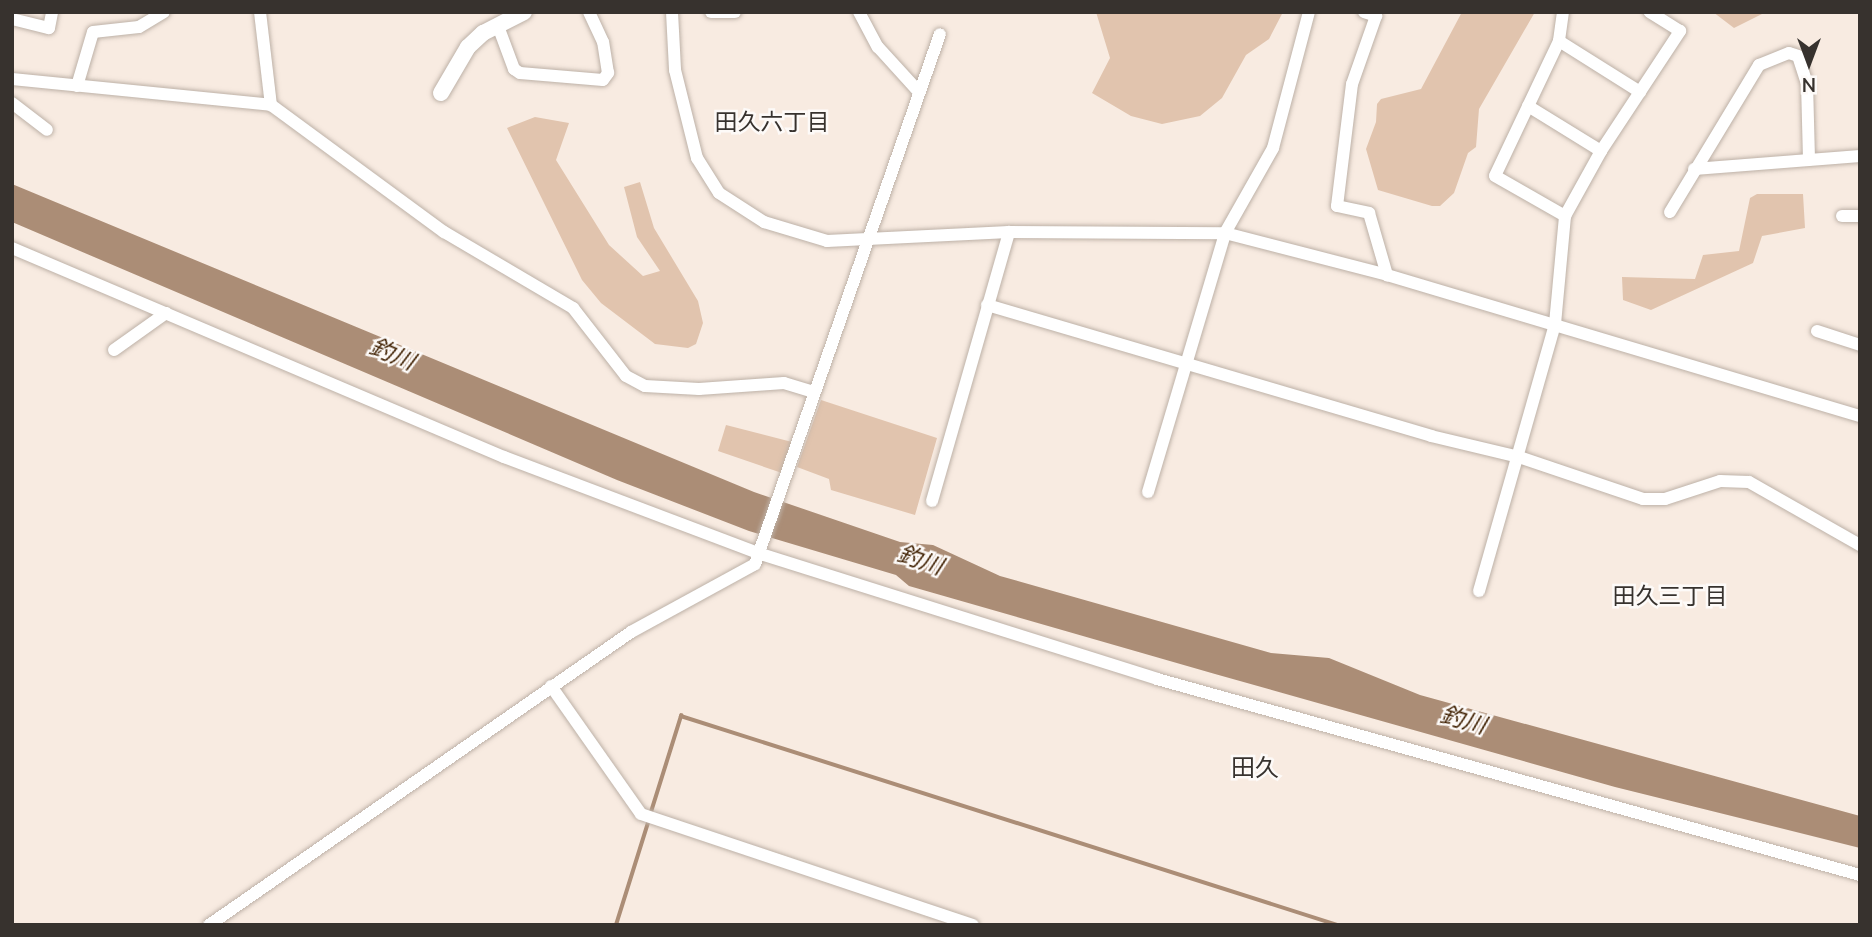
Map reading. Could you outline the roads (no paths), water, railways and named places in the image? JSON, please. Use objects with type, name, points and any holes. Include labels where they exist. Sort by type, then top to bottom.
[{"type":"street","points":[[12,19],[49,28],[52,12]]},
{"type":"street","points":[[77,86],[93,32],[139,27],[164,12]]},
{"type":"street","points":[[260,12],[271,105]]},
{"type":"street","points":[[441,93],[468,47],[524,12]]},
{"type":"street","points":[[498,26],[514,69],[520,73],[603,80],[608,73],[603,42],[589,12]]},
{"type":"street","points":[[672,12],[676,70],[688,131],[697,158],[719,193],[764,222],[827,241],[867,235],[1009,232],[1225,233],[1387,275],[1860,416]]},
{"type":"street","points":[[711,12],[735,12]]},
{"type":"street","points":[[859,12],[878,47],[918,91]]},
{"type":"street","points":[[1148,492],[1225,233],[1273,148],[1309,12]]},
{"type":"street","points":[[1364,12],[1376,16],[1352,84],[1337,206],[1369,213],[1387,275]]},
{"type":"street","points":[[1563,12],[1559,41],[1494,176],[1565,216]]},
{"type":"street","points":[[1479,591],[1555,324],[1565,216],[1601,151],[1680,31],[1650,12]]},
{"type":"street","points":[[209,925],[631,632],[755,564],[762,551],[867,235],[940,34]]},
{"type":"street","points":[[1559,41],[1640,92]]},
{"type":"street","points":[[1670,212],[1759,65],[1789,53],[1798,56],[1807,83],[1809,160]]},
{"type":"street","points":[[12,79],[271,105],[461,243],[573,308],[626,376],[645,386],[699,389],[784,383],[814,391]]},
{"type":"street","points":[[12,103],[47,130]]},
{"type":"street","points":[[1528,106],[1601,151]]},
{"type":"street","points":[[1694,170],[1860,156]]},
{"type":"street","points":[[1842,216],[1860,216]]},
{"type":"street","points":[[932,501],[1009,232]]},
{"type":"street","points":[[12,248],[504,457],[762,551],[1157,679],[1860,875]]},
{"type":"street","points":[[987,305],[1186,361],[1431,436],[1519,457],[1643,499],[1665,499],[1720,481],[1749,482],[1860,545]]},
{"type":"street","points":[[114,349],[166,313]]},
{"type":"street","points":[[1817,331],[1860,345]]},
{"type":"street","points":[[551,686],[641,814],[973,925]]},
{"type":"water","name":"釣川","points":[[12,184],[754,492],[900,542],[933,545],[1000,576],[1271,653],[1329,658],[1420,695],[1860,816],[1860,848],[1615,787],[1215,674],[909,586],[896,575],[749,531],[617,480],[12,222]]},
{"type":"waterway","points":[[651,812],[681,716],[1338,925]]},
{"type":"waterway","points":[[616,925],[649,820]]},
{"type":"district","name":"田久六丁目","points":[[772,123]]},
{"type":"district","name":"田久三丁目","points":[[1670,597]]},
{"type":"district","name":"田久","points":[[1255,769]]}]
